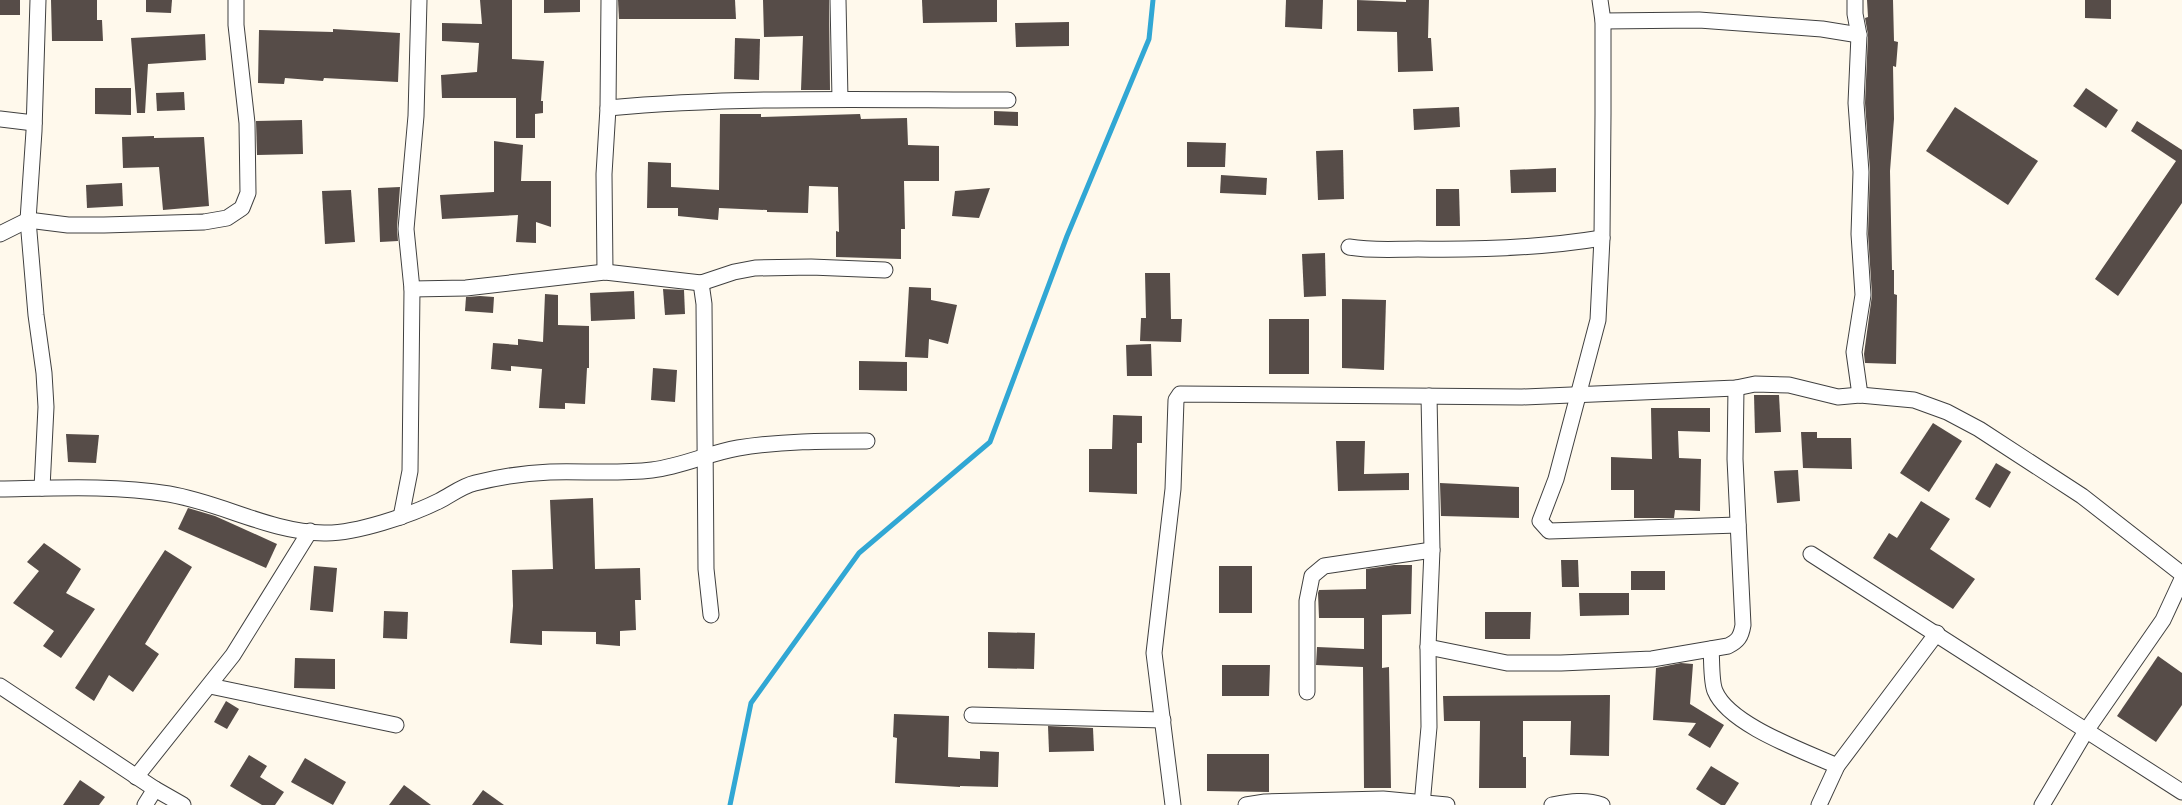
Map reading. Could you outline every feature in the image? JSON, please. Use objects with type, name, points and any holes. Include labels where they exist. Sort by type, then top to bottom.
[{"type":"street","points":[[38,0],[34,123],[28,220],[46,407],[42,488]]},
{"type":"street","points":[[0,234],[28,220],[68,225],[196,223],[227,218],[242,208],[248,193],[247,123],[236,25],[236,0]]},
{"type":"street","points":[[401,517],[410,471],[412,289],[406,229],[416,116],[419,0]]},
{"type":"street","points":[[605,272],[604,174],[608,108],[609,0]]},
{"type":"street","points":[[838,0],[840,99]]},
{"type":"street","points":[[1600,0],[1603,21],[1602,238],[1598,320],[1579,395],[1566,434],[1556,479],[1540,521],[1549,531],[1738,524]]},
{"type":"street","points":[[1856,0],[1855,14],[1858,35],[1856,103],[1861,172],[1859,234],[1863,295],[1854,352],[1860,395]]},
{"type":"street","points":[[1603,21],[1699,20],[1822,29],[1858,35]]},
{"type":"street","points":[[608,108],[675,102],[840,99],[1008,100]]},
{"type":"street","points":[[0,119],[34,123]]},
{"type":"street","points":[[1349,247],[1372,250],[1481,249],[1562,244],[1602,238]]},
{"type":"street","points":[[412,289],[466,288],[605,272],[701,284],[734,272],[756,268],[810,267],[885,270]]},
{"type":"street","points":[[701,284],[704,304],[706,569],[711,615]]},
{"type":"street","points":[[1173,805],[1154,653],[1173,489],[1176,400],[1180,394],[1579,395],[1736,388],[1755,384],[1790,384],[1838,397],[1860,395],[1914,400],[1947,412],[1979,429],[2082,496],[2182,574]]},
{"type":"street","points":[[1428,647],[1478,658],[1516,663],[1601,662],[1652,659],[1728,646],[1736,642],[1741,636],[1743,625],[1735,459],[1736,388]]},
{"type":"street","points":[[1422,803],[1429,727],[1428,647],[1432,550],[1429,396]]},
{"type":"street","points":[[0,489],[98,488],[169,494],[222,508],[264,523],[325,533],[360,528],[401,517],[439,501],[472,483],[514,475],[549,472],[650,471],[679,466],[736,448],[771,444],[867,441]]},
{"type":"street","points":[[136,777],[210,686],[233,654],[310,531]]},
{"type":"street","points":[[1307,692],[1306,601],[1312,576],[1324,566],[1432,550]]},
{"type":"street","points":[[1811,554],[1890,606],[1937,633],[2182,792]]},
{"type":"street","points":[[2042,805],[2086,731],[2163,620],[2182,579]]},
{"type":"street","points":[[1819,805],[1837,766],[1937,633]]},
{"type":"street","points":[[1711,649],[1714,691],[1731,713],[1756,729],[1837,766]]},
{"type":"street","points":[[0,686],[136,777],[183,805]]},
{"type":"street","points":[[210,686],[396,725]]},
{"type":"street","points":[[972,715],[1162,720]]},
{"type":"street","points":[[144,805],[155,789]]},
{"type":"street","points":[[1246,805],[1265,802],[1382,799],[1447,805]]},
{"type":"street","points":[[1552,805],[1573,801],[1592,801],[1602,805]]},
{"type":"building","points":[[0,0],[20,0],[20,15],[0,15]]},
{"type":"building","points":[[51,0],[97,0],[97,20],[102,20],[103,41],[52,41]]},
{"type":"building","points":[[146,0],[172,0],[171,13],[146,12]]},
{"type":"building","points":[[480,0],[512,0],[512,59],[544,61],[541,101],[543,101],[543,113],[535,114],[535,138],[516,138],[516,98],[442,98],[441,75],[477,72],[479,43],[442,41],[442,23],[482,24]]},
{"type":"building","points":[[544,0],[580,0],[580,12],[544,13]]},
{"type":"building","points":[[618,0],[735,0],[736,19],[619,19]]},
{"type":"building","points":[[763,0],[829,0],[830,90],[801,90],[803,36],[764,37]]},
{"type":"building","points":[[922,0],[997,0],[997,22],[923,23]]},
{"type":"building","points":[[1286,0],[1323,0],[1322,29],[1285,27]]},
{"type":"building","points":[[1357,0],[1406,2],[1406,0],[1429,0],[1428,38],[1431,38],[1433,71],[1398,72],[1397,32],[1357,31]]},
{"type":"building","points":[[1867,0],[1893,0],[1894,41],[1898,42],[1896,67],[1893,66],[1894,119],[1890,171],[1892,270],[1894,270],[1894,294],[1897,295],[1896,364],[1865,363],[1864,354],[1872,295],[1868,234],[1870,171],[1865,103],[1868,35],[1865,18],[1868,17]]},
{"type":"building","points":[[2085,0],[2111,0],[2111,19],[2085,18]]},
{"type":"building","points":[[1069,22],[1069,46],[1016,47],[1015,23]]},
{"type":"building","points":[[333,29],[400,33],[398,82],[324,78],[323,81],[285,78],[284,84],[258,83],[259,30],[333,32]]},
{"type":"building","points":[[205,34],[206,60],[148,64],[145,113],[137,113],[131,38]]},
{"type":"building","points":[[735,38],[760,39],[759,80],[734,79]]},
{"type":"building","points":[[95,88],[131,88],[131,115],[95,114]]},
{"type":"building","points":[[2086,88],[2118,110],[2106,128],[2073,106]]},
{"type":"building","points":[[184,92],[185,110],[157,111],[156,93]]},
{"type":"building","points":[[1459,107],[1460,127],[1414,130],[1413,109]]},
{"type":"building","points":[[1955,107],[2038,161],[2008,205],[1926,151]]},
{"type":"building","points":[[994,111],[1018,112],[1018,126],[994,125]]},
{"type":"building","points":[[720,114],[761,114],[761,117],[860,114],[861,119],[907,118],[908,145],[939,146],[939,181],[904,181],[905,229],[901,229],[901,259],[836,257],[836,231],[839,232],[838,187],[809,186],[808,213],[719,208],[718,220],[678,216],[678,208],[647,208],[648,162],[671,163],[671,187],[719,190]]},
{"type":"building","points":[[302,120],[303,154],[257,155],[256,121]]},
{"type":"building","points":[[2137,121],[2182,150],[2182,203],[2118,296],[2095,279],[2176,161],[2131,131]]},
{"type":"building","points":[[154,136],[154,138],[204,137],[209,206],[163,210],[159,167],[123,168],[122,137]]},
{"type":"building","points":[[494,141],[523,145],[521,181],[551,181],[551,227],[536,222],[536,243],[516,242],[518,215],[442,219],[440,195],[494,192]]},
{"type":"building","points":[[1187,142],[1226,143],[1225,167],[1187,167]]},
{"type":"building","points":[[1343,150],[1344,199],[1318,200],[1316,151]]},
{"type":"building","points":[[1556,168],[1556,192],[1511,193],[1510,170]]},
{"type":"building","points":[[1221,175],[1267,178],[1266,195],[1220,193]]},
{"type":"building","points":[[122,183],[123,206],[87,208],[86,185]]},
{"type":"building","points":[[400,187],[398,241],[380,242],[378,188]]},
{"type":"building","points":[[990,188],[979,218],[952,216],[955,191]]},
{"type":"building","points":[[1436,189],[1459,189],[1460,226],[1436,226]]},
{"type":"building","points":[[351,190],[355,242],[325,244],[322,191]]},
{"type":"building","points":[[1325,253],[1326,296],[1304,297],[1302,254]]},
{"type":"building","points":[[1145,273],[1170,273],[1171,319],[1182,319],[1181,342],[1140,341],[1141,318],[1146,318]]},
{"type":"building","points":[[909,287],[931,288],[931,300],[957,305],[948,344],[929,339],[928,358],[905,357]]},
{"type":"building","points":[[663,289],[684,290],[685,314],[665,315]]},
{"type":"building","points":[[634,291],[635,319],[591,321],[590,293]]},
{"type":"building","points":[[545,294],[558,295],[558,325],[589,326],[589,368],[587,368],[585,404],[565,403],[565,409],[539,408],[542,369],[511,366],[511,371],[491,369],[493,343],[518,345],[518,339],[543,342]]},
{"type":"building","points":[[466,297],[494,297],[493,313],[465,311]]},
{"type":"building","points":[[1342,299],[1386,300],[1384,370],[1342,368]]},
{"type":"building","points":[[1269,319],[1309,319],[1309,374],[1269,374]]},
{"type":"building","points":[[1151,344],[1152,376],[1127,376],[1126,345]]},
{"type":"building","points":[[859,361],[907,362],[907,391],[859,390]]},
{"type":"building","points":[[653,368],[677,370],[675,402],[651,400]]},
{"type":"building","points":[[1754,395],[1779,395],[1781,432],[1755,433]]},
{"type":"building","points":[[1651,408],[1710,408],[1710,432],[1678,431],[1679,458],[1701,459],[1700,511],[1675,510],[1674,518],[1634,518],[1634,490],[1611,490],[1611,457],[1652,459]]},
{"type":"building","points":[[1113,415],[1142,416],[1142,443],[1137,443],[1137,494],[1089,492],[1089,449],[1112,449]]},
{"type":"building","points":[[1933,423],[1962,441],[1929,492],[1900,473]]},
{"type":"building","points":[[1801,432],[1817,432],[1817,438],[1851,438],[1852,469],[1803,468]]},
{"type":"building","points":[[66,434],[99,435],[96,463],[68,462]]},
{"type":"building","points":[[1336,441],[1365,441],[1364,474],[1409,473],[1409,490],[1338,491]]},
{"type":"building","points":[[1996,463],[2011,472],[1990,508],[1975,499]]},
{"type":"building","points":[[1798,470],[1800,501],[1777,503],[1774,471]]},
{"type":"building","points":[[1440,483],[1519,487],[1519,518],[1441,516]]},
{"type":"building","points":[[593,498],[595,569],[640,568],[641,600],[635,600],[636,630],[620,631],[620,646],[596,644],[596,632],[542,631],[542,645],[510,643],[513,606],[512,570],[553,569],[550,500]]},
{"type":"building","points":[[1921,501],[1950,519],[1930,549],[1975,579],[1953,609],[1873,558],[1889,533],[1897,538]]},
{"type":"building","points":[[188,508],[215,516],[277,544],[266,568],[178,529]]},
{"type":"building","points":[[44,543],[81,569],[66,593],[95,609],[61,658],[43,646],[54,631],[13,603],[39,571],[27,562]]},
{"type":"building","points":[[165,550],[192,567],[145,644],[159,654],[133,692],[109,675],[94,701],[75,688]]},
{"type":"building","points":[[1561,560],[1578,560],[1579,587],[1562,587]]},
{"type":"building","points":[[1394,565],[1412,565],[1411,614],[1382,615],[1382,668],[1389,667],[1391,788],[1364,788],[1363,667],[1316,665],[1317,647],[1364,649],[1364,618],[1319,618],[1318,593],[1319,590],[1366,589],[1366,569]]},
{"type":"building","points":[[314,566],[337,568],[333,612],[310,610]]},
{"type":"building","points":[[1219,566],[1252,566],[1252,613],[1219,613]]},
{"type":"building","points":[[1631,571],[1665,571],[1665,590],[1631,590]]},
{"type":"building","points":[[1579,593],[1629,593],[1629,615],[1580,616]]},
{"type":"building","points":[[384,611],[408,612],[407,639],[383,638]]},
{"type":"building","points":[[1485,612],[1531,612],[1530,639],[1485,639]]},
{"type":"building","points":[[988,632],[1035,633],[1034,669],[988,668]]},
{"type":"building","points":[[2158,656],[2182,673],[2182,705],[2156,742],[2117,716]]},
{"type":"building","points":[[295,658],[335,659],[335,689],[294,688]]},
{"type":"building","points":[[1681,663],[1693,664],[1690,704],[1724,725],[1710,748],[1688,735],[1696,723],[1653,720],[1656,668]]},
{"type":"building","points":[[1222,665],[1270,665],[1269,696],[1222,696]]},
{"type":"building","points":[[1610,695],[1609,756],[1570,755],[1571,721],[1523,721],[1523,757],[1526,757],[1526,788],[1479,788],[1480,721],[1444,721],[1443,696]]},
{"type":"building","points":[[226,701],[239,709],[227,729],[214,722]]},
{"type":"building","points":[[894,714],[949,716],[948,757],[980,759],[980,751],[999,752],[998,787],[895,783],[897,738],[893,737]]},
{"type":"building","points":[[1048,726],[1093,728],[1094,751],[1049,752]]},
{"type":"building","points":[[1207,754],[1269,754],[1269,792],[1207,791]]},
{"type":"building","points":[[249,755],[267,766],[260,777],[284,792],[275,805],[262,805],[230,786]]},
{"type":"building","points":[[305,758],[346,782],[333,805],[291,782]]},
{"type":"building","points":[[1711,766],[1739,783],[1725,805],[1721,805],[1696,789]]},
{"type":"building","points":[[80,780],[105,797],[99,805],[63,805]]},
{"type":"building","points":[[404,785],[431,805],[389,805]]},
{"type":"building","points":[[483,790],[504,805],[472,805]]},
{"type":"waterway","points":[[730,805],[751,703],[859,553],[990,442],[1067,236],[1149,39],[1153,0]]}]
